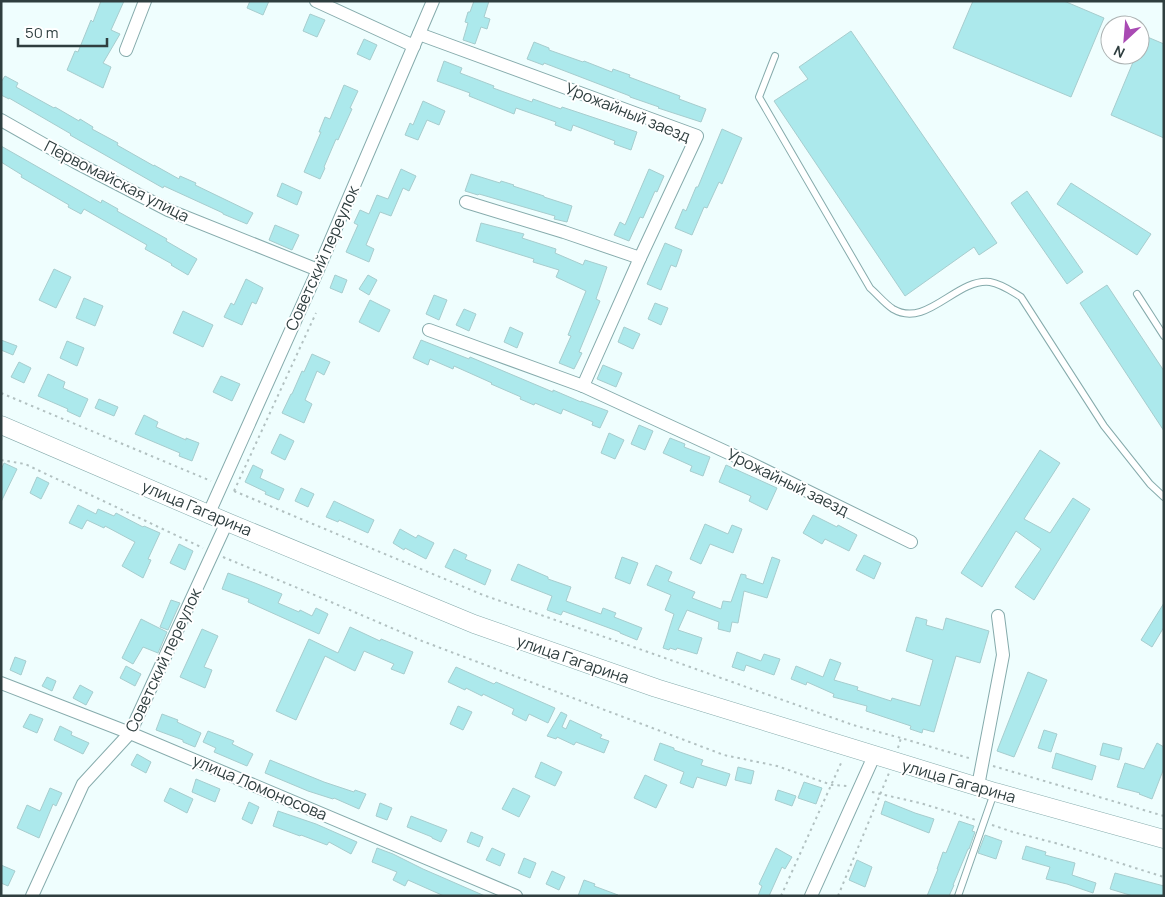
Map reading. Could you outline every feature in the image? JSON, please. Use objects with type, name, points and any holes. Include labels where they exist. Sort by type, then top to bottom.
[{"type":"main road","name":"улица Гагарина","points":[[1,425],[227,522],[474,624],[656,688],[848,748],[995,792],[1164,839]]},
{"type":"street","points":[[126,50],[145,1]]},
{"type":"street","points":[[316,1],[416,40]]},
{"type":"street","name":"Советский переулок","points":[[208,513],[318,270],[433,1]]},
{"type":"street","name":"Урожайный заезд","points":[[416,40],[697,136],[583,386]]},
{"type":"street","name":"Первомайская улица","points":[[1,120],[75,162],[168,210],[318,270]]},
{"type":"street","points":[[466,202],[640,258]]},
{"type":"street","name":"Урожайный заезд","points":[[429,330],[583,386],[748,462],[911,542]]},
{"type":"street","name":"Советский переулок","points":[[32,896],[83,784],[130,733],[227,522]]},
{"type":"street","points":[[978,786],[1003,655],[998,616]]},
{"type":"street","name":"улица Ломоносова","points":[[1,683],[130,733],[516,896]]},
{"type":"street","points":[[811,896],[874,756]]},
{"type":"lane","points":[[775,56],[759,97],[870,288],[892,309],[906,314],[920,312],[971,285],[989,282],[1005,287],[1021,297],[1104,426],[1150,484],[1164,497]]},
{"type":"lane","points":[[1137,294],[1164,336]]},
{"type":"lane","points":[[958,896],[995,792]]},
{"type":"path","points":[[234,491],[316,313]]},
{"type":"path","points":[[1,393],[483,595],[853,725],[1164,816]]},
{"type":"path","points":[[1,460],[25,464],[213,552],[422,641],[724,755],[777,766],[832,785],[854,786]]},
{"type":"path","points":[[838,896],[881,794],[901,738]]},
{"type":"path","points":[[781,896],[848,748]]},
{"type":"path","points":[[867,791],[920,803],[1164,877]]},
{"type":"building","points":[[101,1],[124,1],[111,30],[120,34],[103,63],[111,67],[103,88],[67,70],[75,51],[78,52],[91,20],[93,22]]},
{"type":"building","points":[[250,1],[269,1],[263,15],[247,8]]},
{"type":"building","points":[[474,1],[489,1],[484,17],[490,19],[487,29],[481,27],[475,44],[463,40],[468,23],[465,22]]},
{"type":"building","points":[[973,1],[1064,1],[1100,16],[1100,28],[1071,97],[953,48]]},
{"type":"building","points":[[310,14],[325,20],[317,37],[303,31]]},
{"type":"building","points":[[851,31],[997,243],[979,255],[974,247],[905,296],[774,101],[808,79],[799,67]]},
{"type":"building","points":[[1150,38],[1164,44],[1164,138],[1111,115],[1132,65],[1150,65]]},
{"type":"building","points":[[364,39],[377,45],[370,60],[357,54]]},
{"type":"building","points":[[534,42],[549,48],[549,50],[612,72],[613,69],[630,75],[629,77],[680,96],[679,99],[706,109],[701,122],[658,108],[544,63],[543,65],[527,59]]},
{"type":"building","points":[[444,61],[462,68],[460,73],[494,86],[493,88],[532,102],[533,99],[561,109],[562,107],[637,132],[631,150],[614,144],[615,141],[573,125],[571,131],[555,125],[556,122],[516,108],[514,114],[469,96],[470,93],[437,81]]},
{"type":"building","points":[[5,76],[18,83],[16,87],[79,121],[80,119],[93,127],[92,129],[118,143],[117,145],[154,166],[179,179],[180,176],[196,183],[195,185],[253,213],[247,224],[164,186],[163,188],[1,95],[1,82]]},
{"type":"building","points":[[344,85],[358,91],[350,108],[352,109],[338,140],[336,139],[320,179],[304,172],[321,132],[319,132],[325,117],[330,119]]},
{"type":"building","points":[[423,101],[445,111],[439,125],[427,120],[418,140],[405,135],[410,123],[413,125]]},
{"type":"building","points":[[722,129],[742,138],[722,184],[719,182],[707,208],[704,207],[692,235],[675,228],[683,209],[686,211],[696,187],[698,187]]},
{"type":"building","points":[[1,146],[101,203],[102,200],[118,209],[117,211],[167,239],[166,241],[197,259],[188,275],[145,249],[147,245],[84,209],[81,214],[68,207],[69,205],[21,177],[22,175],[1,162]]},
{"type":"building","points":[[401,169],[416,176],[409,191],[403,188],[391,216],[380,212],[366,245],[374,249],[369,262],[346,252],[358,225],[354,223],[360,210],[369,214],[377,195],[388,199]]},
{"type":"building","points":[[649,169],[664,176],[643,218],[640,217],[629,241],[614,235],[620,222],[625,225]]},
{"type":"building","points":[[471,174],[500,183],[501,181],[514,185],[572,206],[567,222],[554,219],[555,216],[465,191]]},
{"type":"building","points":[[282,183],[302,192],[297,205],[277,196]]},
{"type":"building","points":[[1071,183],[1151,234],[1137,255],[1057,204]]},
{"type":"building","points":[[1027,191],[1083,272],[1067,284],[1011,203]]},
{"type":"building","points":[[481,223],[524,234],[522,238],[556,249],[555,253],[583,265],[585,260],[607,267],[596,299],[600,301],[579,352],[582,353],[574,369],[559,363],[571,336],[568,335],[586,291],[556,277],[559,270],[533,262],[534,259],[476,241]]},
{"type":"building","points":[[275,225],[299,235],[292,250],[269,240]]},
{"type":"building","points":[[665,243],[682,250],[676,267],[671,265],[661,290],[647,284]]},
{"type":"building","points":[[54,269],[71,277],[56,308],[39,300]]},
{"type":"building","points":[[335,275],[347,280],[342,293],[330,288]]},
{"type":"building","points":[[368,275],[377,280],[369,295],[359,289]]},
{"type":"building","points":[[246,279],[263,288],[256,304],[252,302],[242,325],[224,317],[231,303],[234,305]]},
{"type":"building","points":[[1107,285],[1164,371],[1164,431],[1080,303]]},
{"type":"building","points":[[434,295],[447,300],[439,320],[426,314]]},
{"type":"building","points":[[84,298],[103,306],[95,326],[76,318]]},
{"type":"building","points":[[370,300],[390,310],[379,332],[359,322]]},
{"type":"building","points":[[655,303],[668,308],[661,325],[648,319]]},
{"type":"building","points":[[464,309],[476,314],[469,331],[456,325]]},
{"type":"building","points":[[183,311],[213,325],[203,347],[173,333]]},
{"type":"building","points":[[510,327],[523,333],[517,348],[504,342]]},
{"type":"building","points":[[624,327],[640,334],[633,349],[618,342]]},
{"type":"building","points":[[1,340],[17,346],[13,355],[1,350]]},
{"type":"building","points":[[421,340],[469,359],[470,357],[553,392],[553,390],[608,411],[600,428],[592,425],[593,422],[563,409],[561,414],[535,403],[534,405],[454,366],[453,369],[430,359],[428,365],[413,358]]},
{"type":"building","points":[[67,341],[84,348],[77,366],[60,358]]},
{"type":"building","points":[[312,354],[330,362],[324,375],[317,371],[305,400],[312,404],[304,423],[282,413]]},
{"type":"building","points":[[19,362],[31,368],[24,383],[11,377]]},
{"type":"building","points":[[603,365],[622,373],[616,387],[597,379]]},
{"type":"building","points":[[48,374],[65,382],[63,388],[88,399],[80,417],[67,411],[68,409],[38,396]]},
{"type":"building","points":[[221,376],[240,384],[232,401],[213,392]]},
{"type":"building","points":[[99,399],[118,407],[114,416],[95,408]]},
{"type":"building","points":[[144,415],[158,422],[156,427],[186,440],[186,438],[199,443],[192,461],[179,456],[180,453],[135,434]]},
{"type":"building","points":[[639,425],[653,431],[645,450],[631,444]]},
{"type":"building","points":[[609,433],[624,440],[615,459],[601,453]]},
{"type":"building","points":[[280,434],[294,441],[285,460],[271,453]]},
{"type":"building","points":[[670,438],[685,444],[684,447],[710,457],[703,476],[690,471],[692,466],[663,453]]},
{"type":"building","points":[[1040,450],[1060,463],[1024,519],[1050,533],[1073,498],[1090,509],[1034,600],[1015,587],[1041,549],[1016,531],[982,587],[961,573]]},
{"type":"building","points":[[4,463],[17,469],[1,502],[1,470]]},
{"type":"building","points":[[253,465],[263,470],[260,478],[284,489],[279,500],[245,482]]},
{"type":"building","points":[[726,465],[777,488],[767,510],[749,501],[751,496],[719,482]]},
{"type":"building","points":[[37,477],[49,483],[41,499],[30,493]]},
{"type":"building","points":[[301,488],[314,494],[308,507],[295,501]]},
{"type":"building","points":[[334,501],[374,520],[368,533],[339,520],[338,522],[326,517]]},
{"type":"building","points":[[78,505],[96,514],[98,509],[114,516],[116,513],[143,527],[160,533],[148,559],[151,560],[143,578],[122,566],[135,542],[105,526],[104,528],[87,520],[82,529],[69,523]]},
{"type":"building","points":[[813,515],[857,535],[849,551],[825,539],[822,544],[803,533]]},
{"type":"building","points":[[705,524],[728,534],[732,525],[742,529],[733,553],[710,544],[701,564],[690,559]]},
{"type":"building","points":[[400,529],[416,538],[418,535],[434,543],[426,559],[393,543]]},
{"type":"building","points":[[179,544],[193,551],[185,570],[170,563]]},
{"type":"building","points":[[454,549],[467,555],[465,559],[491,570],[485,585],[445,567]]},
{"type":"building","points":[[864,555],[881,563],[874,579],[856,570]]},
{"type":"building","points":[[622,557],[638,563],[630,584],[615,578]]},
{"type":"building","points":[[772,557],[780,560],[767,598],[744,591],[738,623],[732,622],[730,632],[718,629],[719,622],[687,610],[678,630],[702,638],[697,654],[677,648],[676,650],[670,648],[669,650],[663,648],[674,614],[665,610],[671,595],[647,585],[656,565],[672,572],[668,581],[695,592],[692,598],[721,609],[723,601],[731,602],[741,574],[746,575],[746,578],[763,584]]},
{"type":"building","points":[[518,564],[548,577],[548,579],[571,587],[566,601],[601,614],[603,608],[616,613],[614,617],[642,628],[637,640],[563,611],[561,615],[547,610],[552,596],[511,580]]},
{"type":"building","points":[[228,573],[282,594],[278,603],[299,612],[300,610],[312,616],[316,608],[328,614],[319,634],[248,602],[249,599],[222,589]]},
{"type":"building","points":[[171,600],[180,603],[168,630],[160,627]]},
{"type":"building","points":[[1164,603],[1164,627],[1152,647],[1141,640]]},
{"type":"building","points":[[916,617],[927,620],[926,625],[943,630],[946,618],[989,631],[980,663],[956,656],[934,732],[923,729],[922,733],[910,729],[911,726],[866,711],[867,706],[833,697],[834,694],[807,682],[806,685],[791,679],[796,666],[823,677],[830,659],[841,663],[834,680],[858,687],[857,690],[891,701],[892,698],[920,706],[933,660],[906,651]]},
{"type":"building","points":[[141,619],[167,632],[158,653],[143,647],[133,664],[122,658]]},
{"type":"building","points":[[350,627],[380,641],[381,639],[413,652],[404,674],[391,669],[394,664],[364,651],[355,671],[325,656],[296,720],[276,711],[309,639],[338,653]]},
{"type":"building","points":[[202,629],[218,636],[204,667],[212,670],[205,688],[180,677]]},
{"type":"building","points":[[737,652],[761,661],[764,654],[780,659],[774,675],[746,665],[744,671],[732,667]]},
{"type":"building","points":[[15,657],[26,661],[21,675],[10,670]]},
{"type":"building","points":[[126,666],[141,674],[135,686],[120,678]]},
{"type":"building","points":[[456,667],[555,708],[548,723],[529,714],[526,721],[512,714],[514,709],[483,694],[482,696],[448,682]]},
{"type":"building","points":[[1028,672],[1047,680],[1014,757],[997,751]]},
{"type":"building","points":[[47,677],[56,681],[52,691],[42,686]]},
{"type":"building","points":[[80,685],[93,692],[86,705],[73,698]]},
{"type":"building","points":[[458,706],[472,712],[463,730],[450,724]]},
{"type":"building","points":[[561,712],[567,715],[562,727],[566,729],[570,720],[602,735],[600,738],[609,741],[604,753],[576,742],[574,745],[557,737],[556,739],[547,736]]},
{"type":"building","points":[[30,714],[43,719],[37,733],[23,727]]},
{"type":"building","points":[[162,714],[178,720],[177,722],[201,733],[195,747],[183,742],[183,740],[156,730]]},
{"type":"building","points":[[60,726],[72,732],[71,735],[89,743],[83,754],[54,740]]},
{"type":"building","points":[[1044,730],[1057,734],[1051,752],[1038,748]]},
{"type":"building","points":[[208,731],[234,741],[232,744],[253,754],[247,766],[214,752],[216,748],[203,742]]},
{"type":"building","points":[[660,743],[703,760],[701,765],[730,774],[726,786],[697,777],[693,788],[680,783],[684,772],[654,760]]},
{"type":"building","points":[[1103,743],[1122,748],[1119,760],[1100,755]]},
{"type":"building","points":[[1157,743],[1164,747],[1164,768],[1152,799],[1140,793],[1117,787],[1125,763],[1144,769]]},
{"type":"building","points":[[1056,753],[1096,766],[1092,780],[1052,768]]},
{"type":"building","points":[[137,754],[151,762],[146,773],[131,765]]},
{"type":"building","points":[[270,760],[324,782],[366,794],[359,809],[334,798],[308,791],[265,773]]},
{"type":"building","points":[[541,762],[562,772],[555,786],[535,777]]},
{"type":"building","points":[[738,767],[754,771],[751,784],[735,780]]},
{"type":"building","points":[[645,775],[667,785],[656,808],[634,798]]},
{"type":"building","points":[[196,779],[220,789],[215,802],[192,792]]},
{"type":"building","points":[[804,782],[822,788],[816,804],[798,798]]},
{"type":"building","points":[[50,788],[62,793],[56,806],[53,804],[39,838],[17,828],[27,805],[40,811]]},
{"type":"building","points":[[170,788],[193,799],[187,813],[164,801]]},
{"type":"building","points":[[513,788],[530,796],[519,817],[502,809]]},
{"type":"building","points":[[778,790],[796,796],[792,806],[775,800]]},
{"type":"building","points":[[885,801],[934,819],[929,833],[881,814]]},
{"type":"building","points":[[249,802],[259,807],[252,824],[242,819]]},
{"type":"building","points":[[380,803],[392,808],[387,820],[376,816]]},
{"type":"building","points":[[278,811],[316,824],[357,842],[351,854],[329,842],[327,845],[273,826]]},
{"type":"building","points":[[411,816],[447,830],[441,842],[407,827]]},
{"type":"building","points":[[959,821],[974,826],[972,831],[975,832],[954,885],[949,896],[927,896],[943,852],[946,853]]},
{"type":"building","points":[[471,832],[483,837],[479,847],[467,842]]},
{"type":"building","points":[[985,835],[1002,841],[996,859],[978,853]]},
{"type":"building","points":[[1026,846],[1046,852],[1045,855],[1075,863],[1072,875],[1096,883],[1093,893],[1046,879],[1050,867],[1022,859]]},
{"type":"building","points":[[377,848],[485,896],[444,896],[408,880],[405,886],[393,880],[397,872],[372,862]]},
{"type":"building","points":[[492,848],[505,854],[500,866],[486,860]]},
{"type":"building","points":[[776,848],[792,857],[785,869],[782,867],[769,896],[758,896],[762,886],[759,884]]},
{"type":"building","points":[[524,858],[536,863],[530,878],[518,873]]},
{"type":"building","points":[[857,860],[872,867],[865,887],[849,880]]},
{"type":"building","points":[[1,865],[15,871],[8,886],[1,883]]},
{"type":"building","points":[[552,871],[565,877],[559,890],[546,884]]},
{"type":"building","points":[[1115,873],[1164,886],[1164,896],[1133,896],[1110,889]]},
{"type":"building","points":[[584,880],[595,884],[594,886],[618,896],[578,896]]}]
